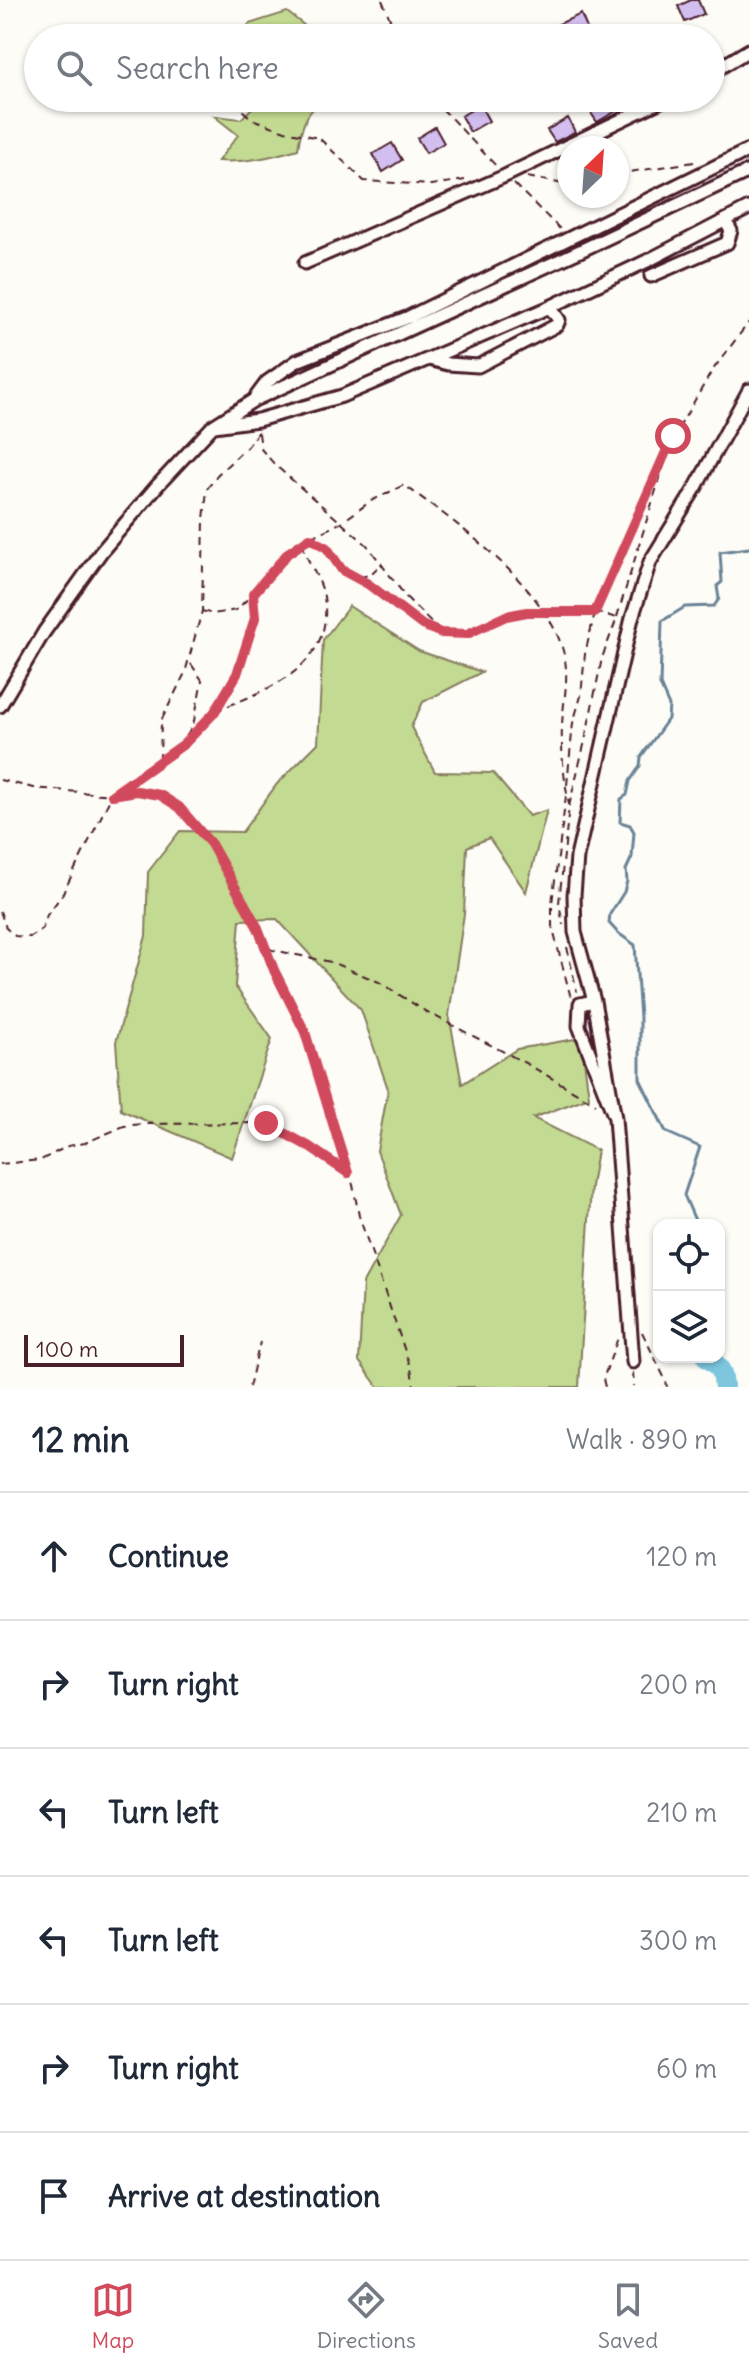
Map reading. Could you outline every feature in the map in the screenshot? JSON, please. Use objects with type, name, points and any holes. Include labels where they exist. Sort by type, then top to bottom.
[{"type":"street","points":[[725,65],[749,50]]},
{"type":"street","points":[[305,263],[505,176],[638,112]]},
{"type":"street","points":[[254,400],[267,382],[297,361],[409,317],[749,150]]},
{"type":"street","points":[[0,706],[44,632],[101,552],[213,426],[254,400],[749,171]]},
{"type":"street","points":[[213,426],[258,420],[342,396],[550,307],[749,208]]},
{"type":"street","points":[[651,276],[727,243],[731,231],[725,220]]},
{"type":"street","points":[[429,359],[478,366],[557,325],[559,320],[550,307]]},
{"type":"street","points":[[633,1362],[615,1118],[594,1001],[575,932],[577,857],[632,618],[650,562],[696,487],[749,390]]},
{"type":"street","points":[[594,1001],[580,1004],[579,1026],[615,1118]]},
{"type":"path","points":[[382,0],[392,24]]},
{"type":"path","points":[[244,112],[252,119],[285,131],[319,138],[364,181],[431,185],[475,179]]},
{"type":"path","points":[[629,172],[709,160]]},
{"type":"path","points":[[505,176],[557,182]]},
{"type":"path","points":[[570,996],[552,926],[552,903],[573,723],[581,696],[585,654],[595,612],[671,442],[712,371],[749,322]]},
{"type":"path","points":[[160,761],[161,721],[185,673],[202,611],[207,489],[259,431],[261,449],[276,466],[367,545],[406,597],[441,633]]},
{"type":"path","points":[[563,927],[559,903],[569,806],[602,658],[671,442]]},
{"type":"path","points":[[202,611],[213,614],[236,610],[302,543],[342,522],[371,501],[404,485],[468,533],[534,598],[563,646],[566,670],[562,765],[569,806]]},
{"type":"path","points":[[310,538],[327,548],[342,570],[422,625],[441,633],[467,634],[506,616],[544,612],[595,612],[617,618]]},
{"type":"path","points":[[215,711],[270,689],[306,664],[326,624],[324,593],[302,543]]},
{"type":"path","points":[[358,579],[371,574],[380,564]]},
{"type":"path","points":[[0,911],[6,928],[15,936],[30,937],[42,929],[112,795],[184,744],[215,711],[237,674],[255,618],[253,594]]},
{"type":"path","points":[[184,744],[194,721],[202,680],[188,660]]},
{"type":"path","points":[[0,780],[34,788],[112,795],[137,791],[160,795],[179,807],[211,844],[267,949],[311,1045],[359,1216],[411,1369],[414,1387]]},
{"type":"path","points":[[565,939],[580,1004]]},
{"type":"path","points":[[267,949],[331,962],[379,982],[425,1011],[594,1102],[615,1118]]},
{"type":"path","points":[[0,1164],[41,1160],[68,1146],[85,1143],[124,1126],[266,1123],[348,1173]]},
{"type":"path","points":[[641,1331],[667,1387]]},
{"type":"path","points":[[605,1387],[603,1379],[619,1335]]},
{"type":"path","points":[[249,1387],[260,1342]]},
{"type":"path","points":[[633,1362],[634,1387]]},
{"type":"green space","points":[[287,12],[303,24],[249,24]]},
{"type":"green space","points":[[248,112],[311,112],[301,133],[298,149],[258,159],[218,161],[238,135],[214,116],[241,119]]},
{"type":"green space","points":[[349,606],[419,651],[482,672],[423,702],[411,727],[435,772],[493,773],[529,816],[547,810],[526,892],[489,838],[467,847],[464,914],[449,1015],[462,1084],[517,1049],[581,1038],[589,1097],[533,1118],[597,1150],[591,1186],[579,1387],[378,1387],[359,1361],[363,1283],[401,1215],[377,1151],[388,1089],[361,1010],[277,919],[240,920],[235,986],[272,1039],[232,1158],[121,1110],[116,1042],[146,936],[148,872],[180,831],[242,832],[277,784],[318,743],[323,640]]},
{"type":"building","points":[[698,0],[704,14],[685,22],[678,6]]},
{"type":"building","points":[[581,14],[585,24],[559,24]]},
{"type":"building","points":[[468,112],[484,112],[489,121],[470,132],[461,116]]},
{"type":"building","points":[[590,112],[614,112],[597,122]]},
{"type":"building","points":[[568,118],[575,132],[557,136],[555,142],[547,130]]},
{"type":"building","points":[[435,127],[444,143],[426,153],[417,138]]},
{"type":"building","points":[[392,143],[402,160],[383,172],[373,154]]},
{"type":"waterway","points":[[694,1219],[684,1195],[700,1147],[666,1132],[640,1079],[635,945],[609,923],[610,914],[624,892],[626,870],[632,857],[634,832],[630,825],[620,822],[621,799],[627,795],[641,757],[668,719],[669,706],[660,685],[662,621],[685,607],[714,606],[719,599],[717,586],[722,582],[720,552],[749,548]]},
{"type":"waterway","points":[[714,1363],[720,1370],[724,1387]]},
{"type":"route","points":[[266,1123],[348,1173],[311,1045],[274,970],[258,928],[211,844],[179,807],[160,795],[137,791],[112,795],[184,744],[214,713],[237,674],[255,618],[253,594],[288,553],[310,538],[327,548],[342,570],[368,584],[422,625],[441,633],[467,634],[506,616],[527,612],[595,612],[673,436]]}]
